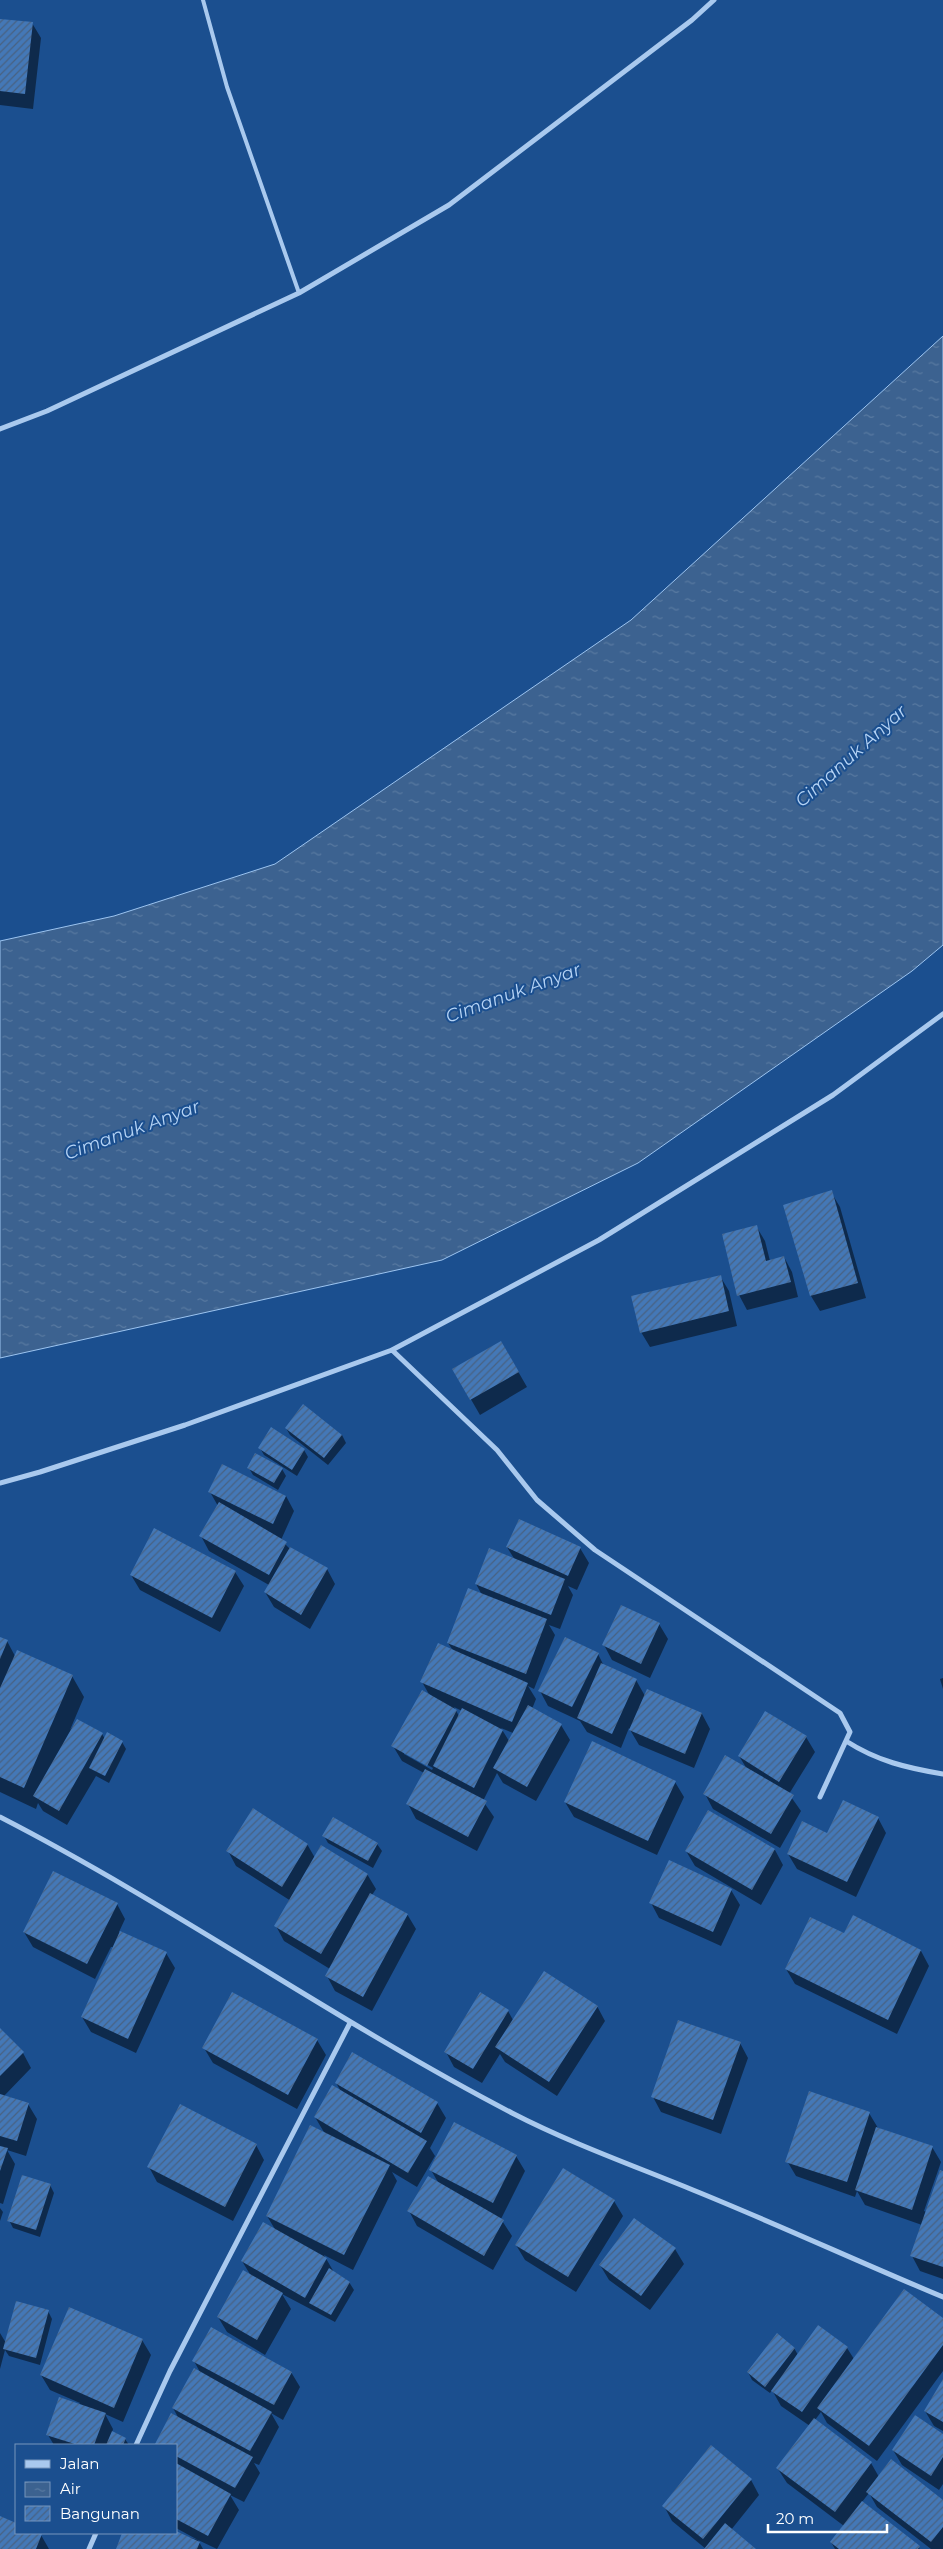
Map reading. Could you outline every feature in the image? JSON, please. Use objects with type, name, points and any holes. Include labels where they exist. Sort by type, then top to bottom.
[{"type":"street","points":[[0,429],[47,411],[299,293],[449,205],[692,20],[714,0]]},
{"type":"street","points":[[0,1483],[185,1425],[392,1350],[599,1240],[833,1095],[943,1014]]},
{"type":"street","points":[[392,1350],[497,1450],[537,1500],[595,1550],[840,1713],[850,1732],[820,1796]]},
{"type":"street","points":[[846,1741],[867,1754],[894,1764],[943,1774]]},
{"type":"street","points":[[0,1817],[208,1934],[350,2023],[512,2113],[568,2140],[695,2190],[943,2297]]},
{"type":"street","points":[[136,2444],[170,2371],[350,2023]]},
{"type":"street","points":[[89,2549],[96,2534]]},
{"type":"lane","points":[[203,0],[227,87],[299,293]]},
{"type":"water","name":"Cimanuk Anyar","points":[[943,336],[943,945],[912,971],[638,1163],[442,1260],[0,1358],[0,941],[114,916],[275,864],[631,620]]},
{"type":"building","points":[[0,19],[33,22],[25,94],[0,91]]},
{"type":"building","points":[[832,1190],[858,1283],[810,1296],[783,1205]]},
{"type":"building","points":[[757,1225],[766,1261],[784,1256],[791,1282],[737,1296],[722,1234]]},
{"type":"building","points":[[721,1275],[729,1311],[640,1333],[631,1296]]},
{"type":"building","points":[[501,1341],[519,1372],[470,1400],[452,1369]]},
{"type":"building","points":[[303,1404],[342,1435],[324,1458],[285,1428]]},
{"type":"building","points":[[271,1427],[305,1449],[292,1470],[258,1448]]},
{"type":"building","points":[[255,1453],[283,1468],[274,1483],[247,1468]]},
{"type":"building","points":[[222,1464],[286,1496],[273,1524],[208,1492]]},
{"type":"building","points":[[219,1502],[287,1542],[269,1575],[199,1536]]},
{"type":"building","points":[[519,1519],[581,1547],[568,1576],[506,1547]]},
{"type":"building","points":[[154,1528],[236,1571],[212,1618],[130,1575]]},
{"type":"building","points":[[290,1547],[328,1568],[301,1615],[264,1592]]},
{"type":"building","points":[[489,1548],[565,1579],[551,1615],[475,1584]]},
{"type":"building","points":[[468,1588],[547,1619],[526,1674],[447,1643]]},
{"type":"building","points":[[621,1605],[660,1623],[641,1664],[602,1645]]},
{"type":"building","points":[[0,1637],[8,1640],[0,1659]]},
{"type":"building","points":[[565,1637],[599,1653],[572,1707],[538,1691]]},
{"type":"building","points":[[438,1643],[528,1683],[512,1722],[420,1682]]},
{"type":"building","points":[[17,1650],[73,1675],[24,1788],[0,1777],[0,1688]]},
{"type":"building","points":[[601,1663],[637,1679],[612,1734],[577,1718]]},
{"type":"building","points":[[647,1689],[702,1713],[685,1754],[629,1730]]},
{"type":"building","points":[[422,1690],[457,1710],[427,1766],[391,1746]]},
{"type":"building","points":[[528,1705],[562,1724],[527,1787],[493,1768]]},
{"type":"building","points":[[462,1708],[503,1730],[474,1788],[433,1766]]},
{"type":"building","points":[[765,1711],[807,1736],[779,1782],[738,1756]]},
{"type":"building","points":[[77,1719],[103,1733],[59,1811],[33,1796]]},
{"type":"building","points":[[107,1732],[123,1741],[105,1776],[89,1768]]},
{"type":"building","points":[[592,1741],[676,1781],[648,1841],[564,1802]]},
{"type":"building","points":[[725,1755],[794,1795],[771,1834],[703,1794]]},
{"type":"building","points":[[425,1769],[487,1801],[468,1837],[406,1804]]},
{"type":"building","points":[[843,1800],[879,1817],[847,1882],[787,1854],[802,1821],[827,1833]]},
{"type":"building","points":[[253,1808],[308,1844],[282,1887],[226,1851]]},
{"type":"building","points":[[708,1810],[775,1849],[752,1890],[685,1851]]},
{"type":"building","points":[[333,1817],[378,1843],[368,1861],[322,1836]]},
{"type":"building","points":[[321,1845],[368,1874],[321,1954],[274,1926]]},
{"type":"building","points":[[669,1860],[732,1889],[713,1932],[649,1903]]},
{"type":"building","points":[[53,1871],[118,1903],[87,1964],[23,1932]]},
{"type":"building","points":[[370,1893],[408,1914],[363,1997],[325,1976]]},
{"type":"building","points":[[853,1915],[921,1950],[888,2020],[785,1969],[810,1917],[844,1933]]},
{"type":"building","points":[[120,1931],[167,1952],[128,2039],[81,2017]]},
{"type":"building","points":[[544,1971],[598,2006],[549,2082],[495,2047]]},
{"type":"building","points":[[232,1992],[318,2039],[288,2095],[202,2048]]},
{"type":"building","points":[[480,1992],[509,2010],[473,2069],[444,2052]]},
{"type":"building","points":[[678,2020],[741,2042],[713,2120],[651,2097]]},
{"type":"building","points":[[0,2028],[24,2052],[0,2076]]},
{"type":"building","points":[[352,2052],[438,2102],[421,2133],[335,2083]]},
{"type":"building","points":[[332,2085],[427,2141],[408,2173],[314,2117]]},
{"type":"building","points":[[809,2091],[870,2112],[847,2182],[785,2162]]},
{"type":"building","points":[[0,2094],[29,2103],[17,2141],[0,2136]]},
{"type":"building","points":[[180,2104],[257,2144],[225,2207],[147,2167]]},
{"type":"building","points":[[454,2122],[517,2155],[493,2203],[429,2170]]},
{"type":"building","points":[[310,2125],[390,2165],[344,2255],[266,2216]]},
{"type":"building","points":[[876,2127],[933,2146],[912,2210],[855,2190]]},
{"type":"building","points":[[0,2146],[8,2148],[0,2171]]},
{"type":"building","points":[[563,2168],[615,2200],[568,2277],[515,2245]]},
{"type":"building","points":[[940,2170],[943,2171],[943,2267],[910,2256]]},
{"type":"building","points":[[22,2175],[51,2184],[36,2230],[7,2221]]},
{"type":"building","points":[[428,2176],[504,2220],[484,2256],[407,2211]]},
{"type":"building","points":[[634,2218],[676,2248],[641,2296],[599,2265]]},
{"type":"building","points":[[263,2222],[327,2258],[305,2298],[241,2261]]},
{"type":"building","points":[[329,2268],[350,2282],[331,2315],[309,2303]]},
{"type":"building","points":[[243,2270],[283,2293],[257,2340],[217,2317]]},
{"type":"building","points":[[904,2289],[943,2318],[943,2345],[869,2446],[817,2408]]},
{"type":"building","points":[[16,2301],[49,2310],[36,2358],[3,2349]]},
{"type":"building","points":[[69,2307],[143,2339],[114,2408],[40,2375]]},
{"type":"building","points":[[818,2325],[848,2347],[802,2412],[771,2391]]},
{"type":"building","points":[[211,2327],[292,2372],[274,2405],[192,2361]]},
{"type":"building","points":[[777,2333],[795,2348],[765,2387],[747,2372]]},
{"type":"building","points":[[194,2368],[272,2412],[250,2451],[172,2408]]},
{"type":"building","points":[[943,2379],[943,2422],[924,2411]]},
{"type":"building","points":[[59,2397],[106,2413],[94,2444],[75,2444],[46,2435]]},
{"type":"building","points":[[171,2413],[253,2457],[235,2488],[178,2457],[178,2444],[155,2444]]},
{"type":"building","points":[[915,2415],[943,2434],[943,2457],[931,2476],[892,2450]]},
{"type":"building","points":[[814,2418],[872,2462],[835,2512],[776,2468]]},
{"type":"building","points":[[112,2431],[126,2438],[123,2444],[106,2444]]},
{"type":"building","points":[[711,2445],[752,2479],[703,2539],[662,2506]]},
{"type":"building","points":[[891,2459],[943,2500],[943,2527],[931,2542],[866,2492]]},
{"type":"building","points":[[178,2464],[231,2494],[208,2536],[178,2520]]},
{"type":"building","points":[[862,2501],[920,2546],[918,2549],[839,2549],[830,2542]]},
{"type":"building","points":[[0,2516],[15,2523],[15,2534],[42,2534],[36,2549],[0,2549]]},
{"type":"building","points":[[725,2523],[756,2549],[704,2549]]},
{"type":"building","points":[[178,2532],[200,2542],[197,2549],[116,2549],[122,2534],[178,2534]]}]
